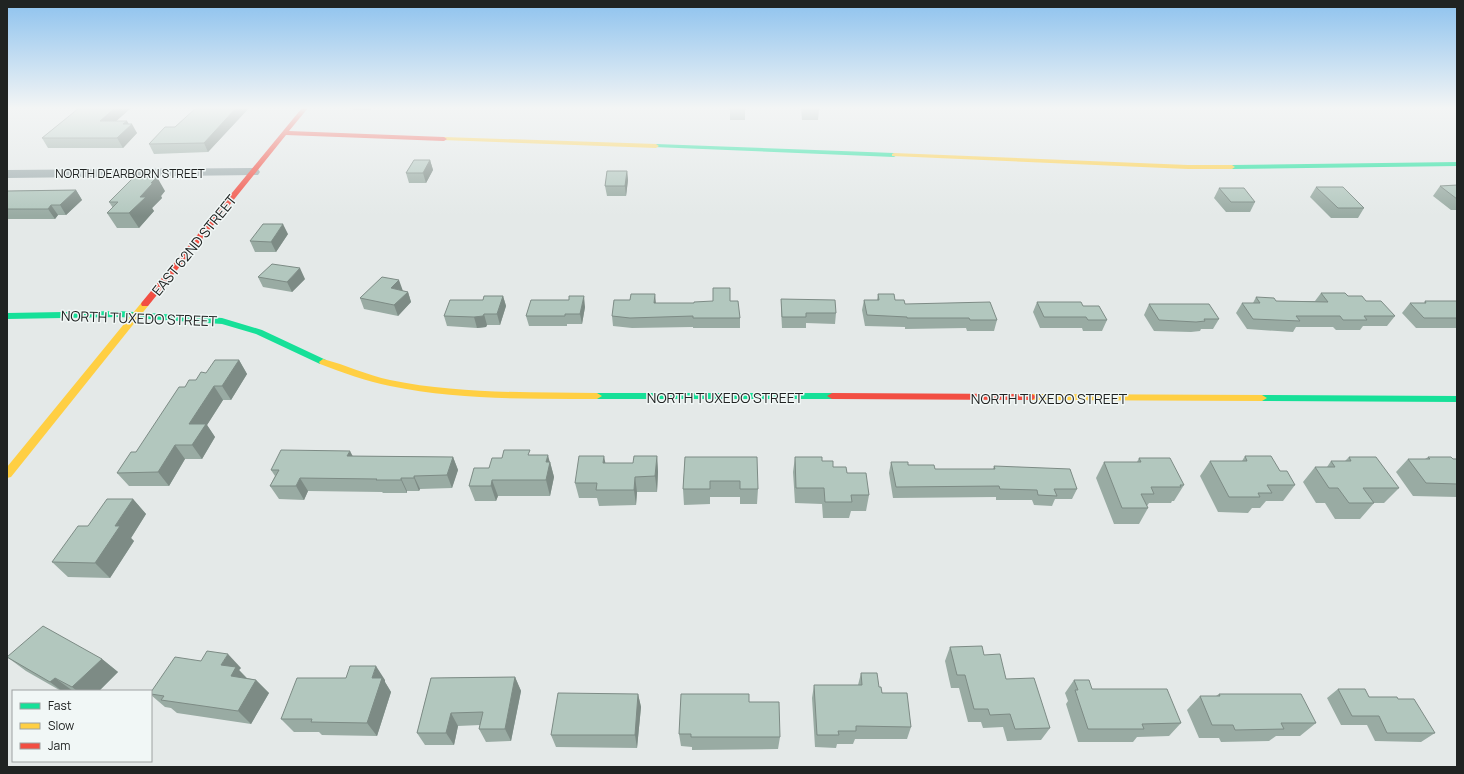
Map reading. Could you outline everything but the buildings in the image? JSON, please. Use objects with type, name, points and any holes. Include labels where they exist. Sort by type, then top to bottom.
[{"type":"street","name":"EAST 62ND STREET","points":[[7,474],[276,144]]},
{"type":"street","points":[[599,144],[990,158],[1188,167],[1314,167],[1457,164]]},
{"type":"street","name":"NORTH DEARBORN STREET","points":[[7,174],[253,172]]},
{"type":"street","name":"NORTH TUXEDO STREET","points":[[7,316],[119,314],[135,318],[197,318],[227,321],[255,330],[315,359],[352,373],[394,384],[473,396],[1457,399]]},
{"type":"traffic: fast","points":[[656,146],[894,155]]},
{"type":"traffic: fast","points":[[1232,167],[1457,164]]},
{"type":"traffic: fast","points":[[7,316],[119,314],[222,321],[259,332],[323,362]]},
{"type":"traffic: fast","points":[[597,396],[832,396]]},
{"type":"traffic: fast","points":[[1262,398],[1457,399]]},
{"type":"traffic: slow","points":[[599,144],[656,146]]},
{"type":"traffic: slow","points":[[894,155],[1188,167],[1232,167]]},
{"type":"traffic: slow","points":[[7,474],[145,304]]},
{"type":"traffic: slow","points":[[323,362],[356,374],[389,383],[423,389],[492,395],[597,396]]},
{"type":"traffic: slow","points":[[1032,397],[1262,398]]},
{"type":"traffic: jam","points":[[145,304],[276,144]]},
{"type":"traffic: jam","points":[[832,396],[1032,397]]}]
